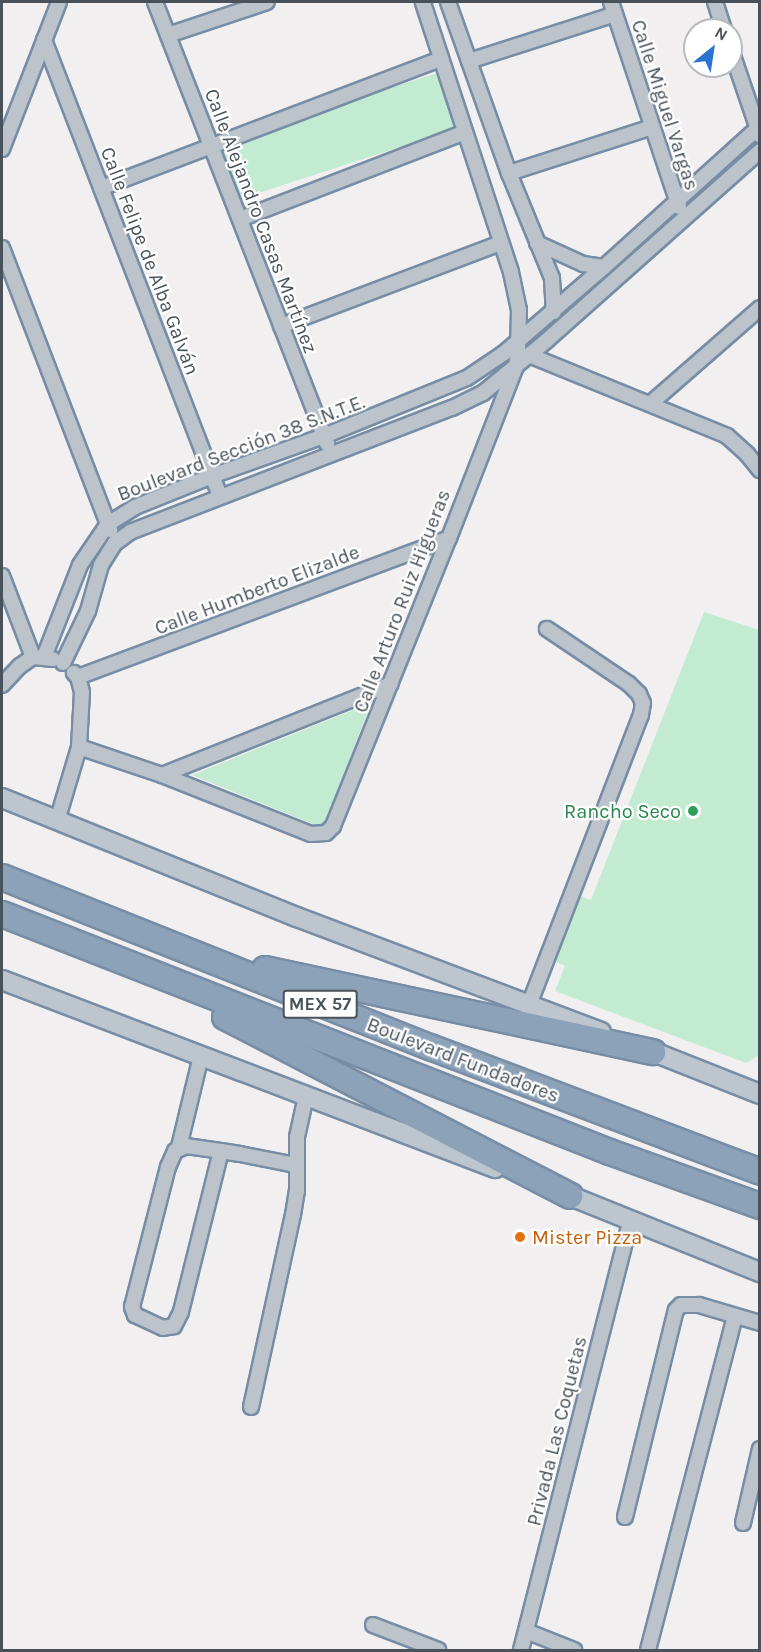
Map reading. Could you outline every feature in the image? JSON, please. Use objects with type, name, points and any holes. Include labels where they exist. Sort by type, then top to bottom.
[{"type":"highway","points":[[2,866],[51,896]]},
{"type":"highway","name":"Boulevard Fundadores","points":[[2,876],[200,956],[759,1173]]},
{"type":"highway","name":"Boulevard Fundadores","points":[[2,914],[610,1152],[759,1206]]},
{"type":"highway","points":[[200,956],[653,1052]]},
{"type":"highway","points":[[153,975],[283,1048],[576,1198]]},
{"type":"main road","points":[[2,798],[297,917],[759,1094]]},
{"type":"main road","points":[[2,980],[576,1198],[759,1272]]},
{"type":"main road","points":[[734,1262],[759,1267]]},
{"type":"street","points":[[2,149],[59,2]]},
{"type":"street","name":"Calle Alejandro Casas Martínez","points":[[155,2],[331,454]]},
{"type":"street","points":[[168,35],[267,2]]},
{"type":"street","points":[[423,2],[516,294],[520,339],[516,366]]},
{"type":"street","points":[[448,2],[508,172],[552,278],[554,309],[546,340]]},
{"type":"street","points":[[715,2],[720,18]]},
{"type":"street","points":[[469,61],[613,8]]},
{"type":"street","name":"Calle Miguel Vargas","points":[[613,8],[683,220]]},
{"type":"street","name":"Calle Felipe de Alba Galván","points":[[44,40],[220,496]]},
{"type":"street","points":[[101,188],[441,59]]},
{"type":"street","points":[[741,78],[759,130]]},
{"type":"street","points":[[508,172],[652,127]]},
{"type":"street","name":"Boulevard Sección 38 S.N.T.E.","points":[[2,685],[20,666],[39,657],[80,565],[108,524],[135,507],[212,476],[324,436],[451,386],[485,366],[604,267],[759,130]]},
{"type":"street","points":[[240,219],[465,132]]},
{"type":"street","name":"Boulevard Sección 38 S.N.T.E.","points":[[63,663],[88,611],[101,565],[115,543],[146,524],[470,400],[529,355],[759,151]]},
{"type":"street","points":[[281,326],[501,243]]},
{"type":"street","points":[[537,243],[575,261],[604,267]]},
{"type":"street","points":[[2,248],[115,543]]},
{"type":"street","points":[[650,404],[759,308]]},
{"type":"street","points":[[529,355],[715,431],[737,444],[759,470]]},
{"type":"street","name":"Calle Arturo Ruiz Higueras","points":[[162,775],[312,834],[326,833],[333,826],[392,684],[516,366]]},
{"type":"street","name":"Calle Humberto Elizalde","points":[[78,677],[449,538]]},
{"type":"street","points":[[2,576],[39,657],[63,663],[78,677],[82,692],[79,747],[57,821]]},
{"type":"street","points":[[529,1005],[640,715],[642,703],[639,694],[629,684],[548,630]]},
{"type":"street","points":[[79,747],[162,775],[392,684]]},
{"type":"street","points":[[201,1056],[179,1147],[168,1167],[132,1307],[138,1317],[163,1328],[174,1326],[181,1312],[221,1151]]},
{"type":"street","points":[[251,1407],[293,1215],[297,1191],[295,1165],[297,1137],[306,1096]]},
{"type":"street","points":[[179,1147],[221,1151],[295,1165]]},
{"type":"street","name":"Privada Las Coquetas","points":[[521,1650],[631,1220]]},
{"type":"street","points":[[625,1517],[676,1310],[689,1304],[759,1323]]},
{"type":"street","points":[[648,1650],[735,1316]]},
{"type":"street","points":[[743,1524],[759,1449]]},
{"type":"street","points":[[373,1625],[438,1650]]},
{"type":"street","points":[[526,1631],[574,1650]]},
{"type":"green space","points":[[437,73],[455,129],[239,199],[221,143]]},
{"type":"green space","name":"Rancho Seco","points":[[704,612],[759,630],[759,1055],[746,1063],[555,991],[565,966],[551,960],[577,895],[591,900]]},
{"type":"green space","points":[[371,703],[323,828],[192,775]]},
{"type":"place","name":"Rancho Seco","points":[[693,811]]},
{"type":"place","name":"Mister Pizza","points":[[520,1237]]}]
